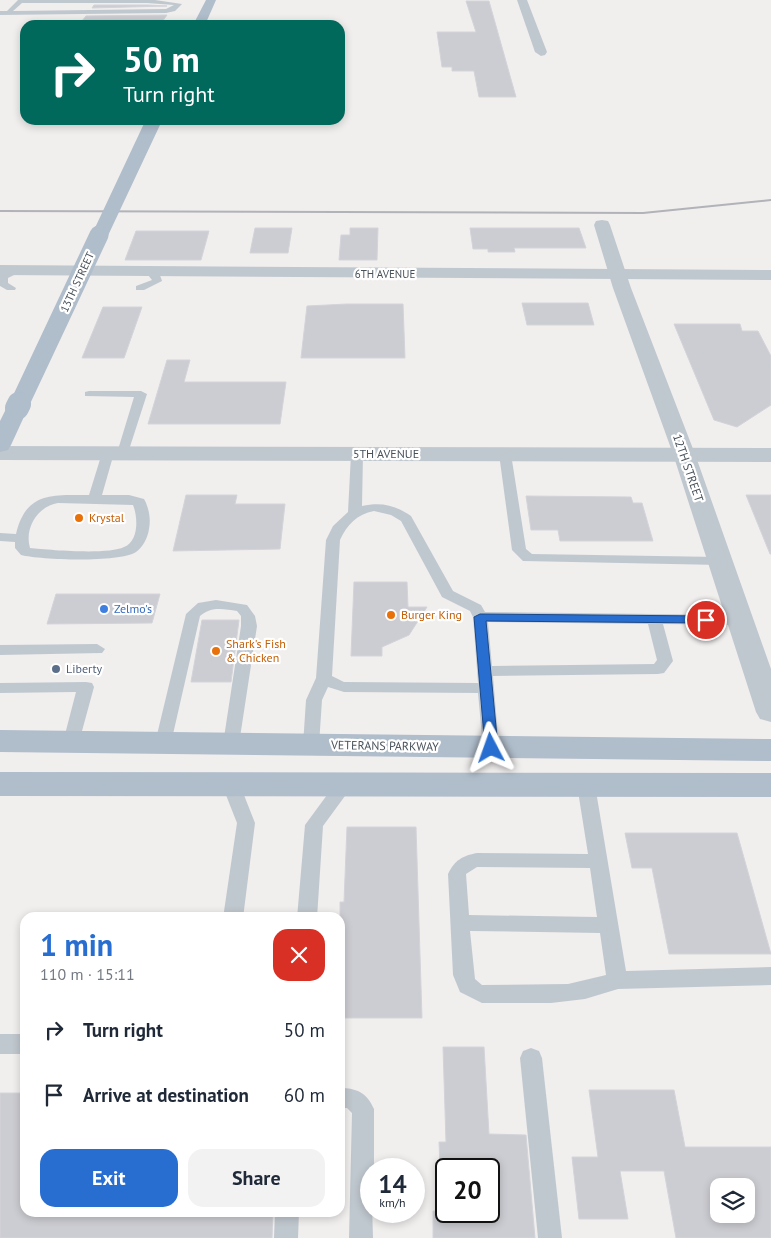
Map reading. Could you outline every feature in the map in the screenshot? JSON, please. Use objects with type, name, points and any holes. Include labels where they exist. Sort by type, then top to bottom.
[{"type":"main road","points":[[200,20],[210,1]]},
{"type":"main road","name":"13TH STREET","points":[[0,445],[152,125]]},
{"type":"main road","name":"VETERANS PARKWAY","points":[[0,741],[771,750]]},
{"type":"main road","points":[[0,784],[771,784]]},
{"type":"street","points":[[522,0],[541,52]]},
{"type":"street","name":"12TH STREET","points":[[602,225],[619,281],[684,454],[740,620],[764,673],[771,712]]},
{"type":"street","name":"6TH AVENUE","points":[[0,270],[149,270],[619,281],[771,289]]},
{"type":"street","name":"6TH AVENUE","points":[[5,288],[140,288],[619,281],[771,275]]},
{"type":"street","name":"5TH AVENUE","points":[[0,453],[771,455]]},
{"type":"lane","points":[[0,13],[170,11],[179,4],[147,1],[10,1]]},
{"type":"lane","points":[[8,12],[20,1]]},
{"type":"lane","points":[[5,288],[2,277],[20,270]]},
{"type":"lane","points":[[140,288],[156,281],[158,278],[149,270]]},
{"type":"lane","points":[[89,394],[141,394],[94,499]]},
{"type":"lane","points":[[355,512],[357,454]]},
{"type":"lane","points":[[505,454],[520,550],[523,555],[535,560],[720,561]]},
{"type":"lane","points":[[58,498],[140,502],[145,515],[138,540],[128,552],[38,553],[22,548],[21,538],[32,511],[39,504],[58,498]]},
{"type":"lane","points":[[311,745],[314,700],[324,678],[333,540],[342,522],[355,512],[378,508],[398,512],[406,519],[447,594],[478,613],[740,620]]},
{"type":"lane","points":[[0,537],[21,538]]},
{"type":"lane","points":[[163,743],[193,614],[206,605],[227,604],[242,608],[248,616],[249,626],[231,744]]},
{"type":"lane","points":[[478,613],[491,748]]},
{"type":"lane","points":[[484,671],[658,669],[665,661],[654,619]]},
{"type":"lane","points":[[0,650],[98,649]]},
{"type":"lane","points":[[324,678],[344,687],[486,688]]},
{"type":"lane","points":[[0,688],[86,687],[72,742]]},
{"type":"lane","points":[[231,785],[246,823],[235,912]]},
{"type":"lane","points":[[307,912],[314,825],[344,785]]},
{"type":"lane","points":[[586,785],[616,980]]},
{"type":"lane","points":[[598,861],[477,860],[465,862],[457,874],[464,983],[471,991],[482,994],[572,991],[600,988],[616,980],[771,976]]},
{"type":"lane","points":[[461,924],[608,925]]},
{"type":"lane","points":[[0,1044],[20,1044]]},
{"type":"lane","points":[[532,1058],[550,1238]]},
{"type":"lane","points":[[345,1098],[352,1098],[363,1109],[361,1238]]},
{"type":"lane","points":[[286,1238],[287,1217]]},
{"type":"building","points":[[466,1],[489,1],[516,97],[479,97],[474,71],[452,71],[452,67],[442,67],[437,32],[476,32]]},
{"type":"building","points":[[94,5],[147,5],[167,6],[92,8]]},
{"type":"building","points":[[167,15],[163,20],[83,20],[86,16]]},
{"type":"building","points":[[255,228],[292,228],[288,253],[250,253]]},
{"type":"building","points":[[350,228],[378,228],[377,260],[339,260],[341,235],[350,235]]},
{"type":"building","points":[[470,228],[579,228],[586,248],[514,248],[515,252],[488,252],[488,249],[473,249]]},
{"type":"building","points":[[136,231],[209,231],[201,260],[125,260]]},
{"type":"building","points":[[522,303],[588,303],[594,325],[527,325]]},
{"type":"building","points":[[403,304],[405,358],[301,358],[307,306]]},
{"type":"building","points":[[103,307],[142,307],[124,358],[82,358]]},
{"type":"building","points":[[674,324],[740,324],[742,331],[758,331],[771,356],[771,405],[737,427],[714,420]]},
{"type":"building","points":[[167,360],[190,360],[184,382],[286,382],[280,424],[148,424]]},
{"type":"building","points":[[186,495],[237,495],[235,504],[285,504],[280,549],[173,551]]},
{"type":"building","points":[[746,495],[771,495],[771,554],[770,554]]},
{"type":"building","points":[[526,496],[631,497],[633,503],[642,503],[653,541],[560,541],[558,530],[531,530]]},
{"type":"building","name":"Burger King","points":[[354,582],[407,582],[408,607],[427,607],[409,635],[382,647],[382,656],[351,656]]},
{"type":"building","name":"Zelmo's","points":[[56,594],[160,594],[152,623],[47,624]]},
{"type":"building","name":"Shark's Fish & Chicken","points":[[202,620],[239,620],[231,682],[191,682]]},
{"type":"building","points":[[347,827],[416,827],[422,1018],[345,1018],[345,912],[340,912],[340,902],[344,902]]},
{"type":"building","points":[[625,833],[737,833],[771,954],[669,954],[652,868],[632,868]]},
{"type":"building","points":[[443,1047],[484,1047],[489,1134],[526,1135],[535,1238],[433,1238],[433,1211],[435,1211],[435,1223],[500,1223],[500,1158],[440,1158],[439,1142],[446,1142]]},
{"type":"building","points":[[589,1090],[674,1090],[685,1147],[771,1147],[771,1238],[676,1238],[664,1171],[620,1171],[628,1219],[579,1219],[572,1157],[598,1157]]},
{"type":"building","points":[[0,1093],[20,1093],[20,1217],[273,1217],[272,1238],[0,1238]]},
{"type":"railway","points":[[0,211],[643,213],[771,200]]},
{"type":"place","name":"Krystal","points":[[79,518]]},
{"type":"place","name":"Zelmo's","points":[[104,609]]},
{"type":"place","name":"Burger King","points":[[391,615]]},
{"type":"place","name":"Shark's Fish & Chicken","points":[[216,651]]},
{"type":"place","name":"Liberty","points":[[56,669]]},
{"type":"route","points":[[491,748],[480,617],[706,620]]}]
